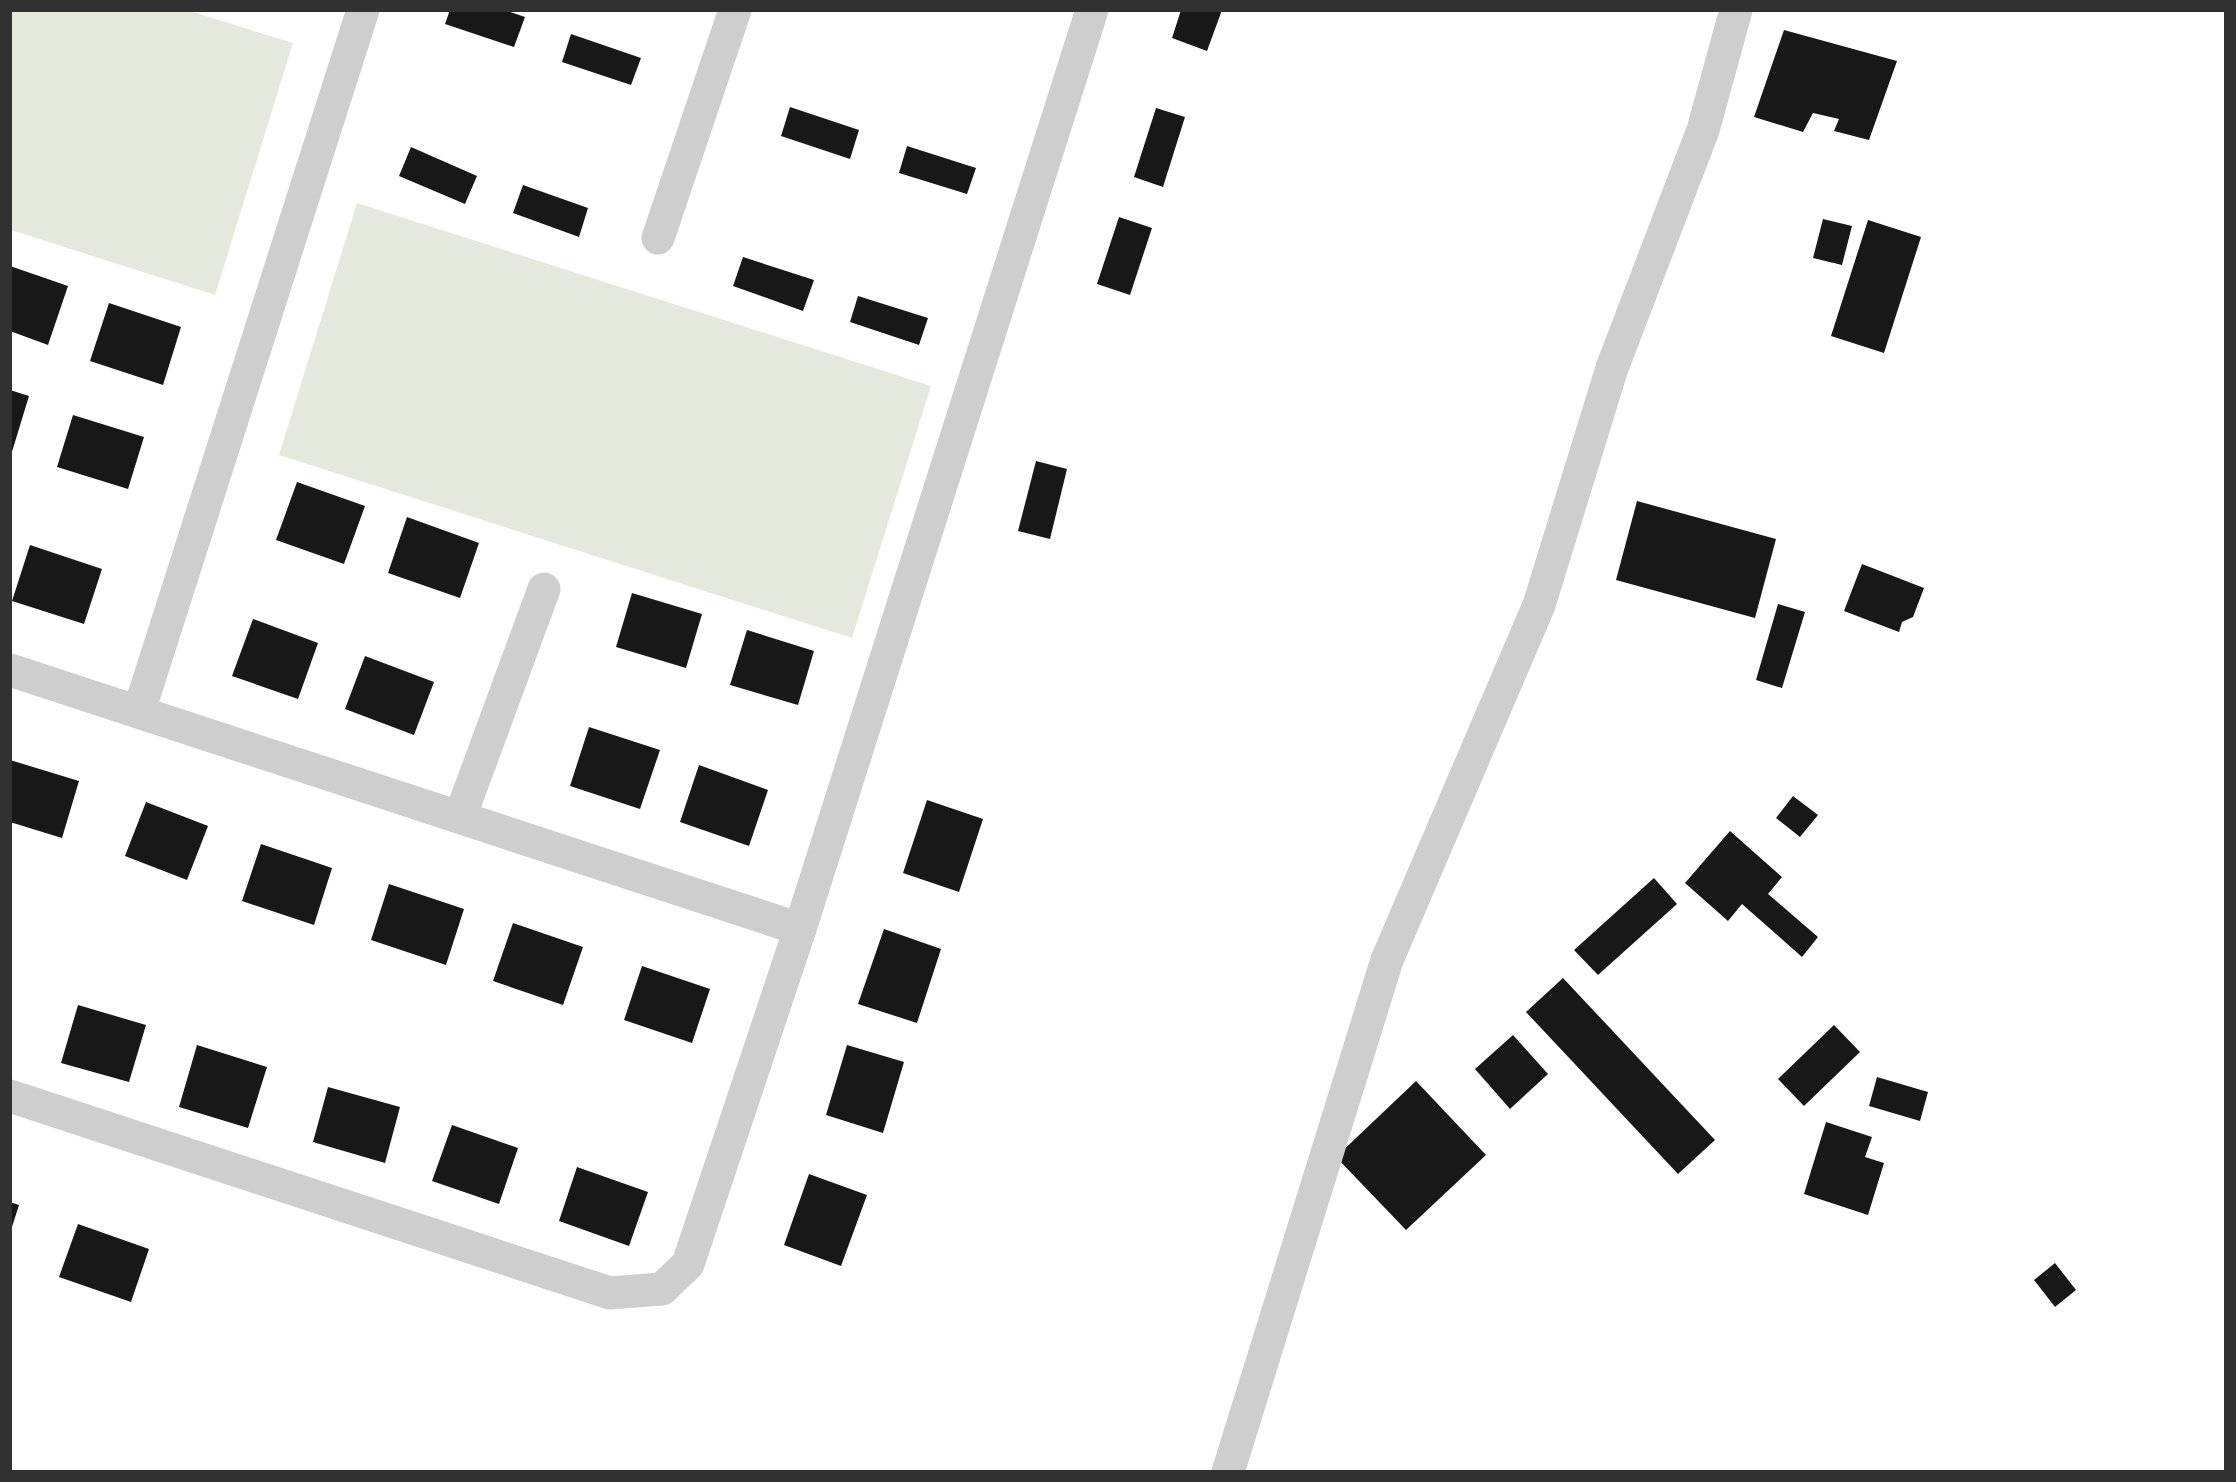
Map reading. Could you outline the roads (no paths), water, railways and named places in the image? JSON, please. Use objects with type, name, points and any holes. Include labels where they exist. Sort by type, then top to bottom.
[{"type":"street","points":[[139,711],[363,10]]},
{"type":"street","points":[[658,238],[735,10]]},
{"type":"street","points":[[10,1096],[610,1293],[662,1289],[688,1264],[800,929],[1092,10]]},
{"type":"street","points":[[1228,1472],[1387,960],[1539,605],[1612,368],[1703,130],[1736,10]]},
{"type":"street","points":[[460,817],[544,589]]},
{"type":"street","points":[[10,670],[800,929]]}]
